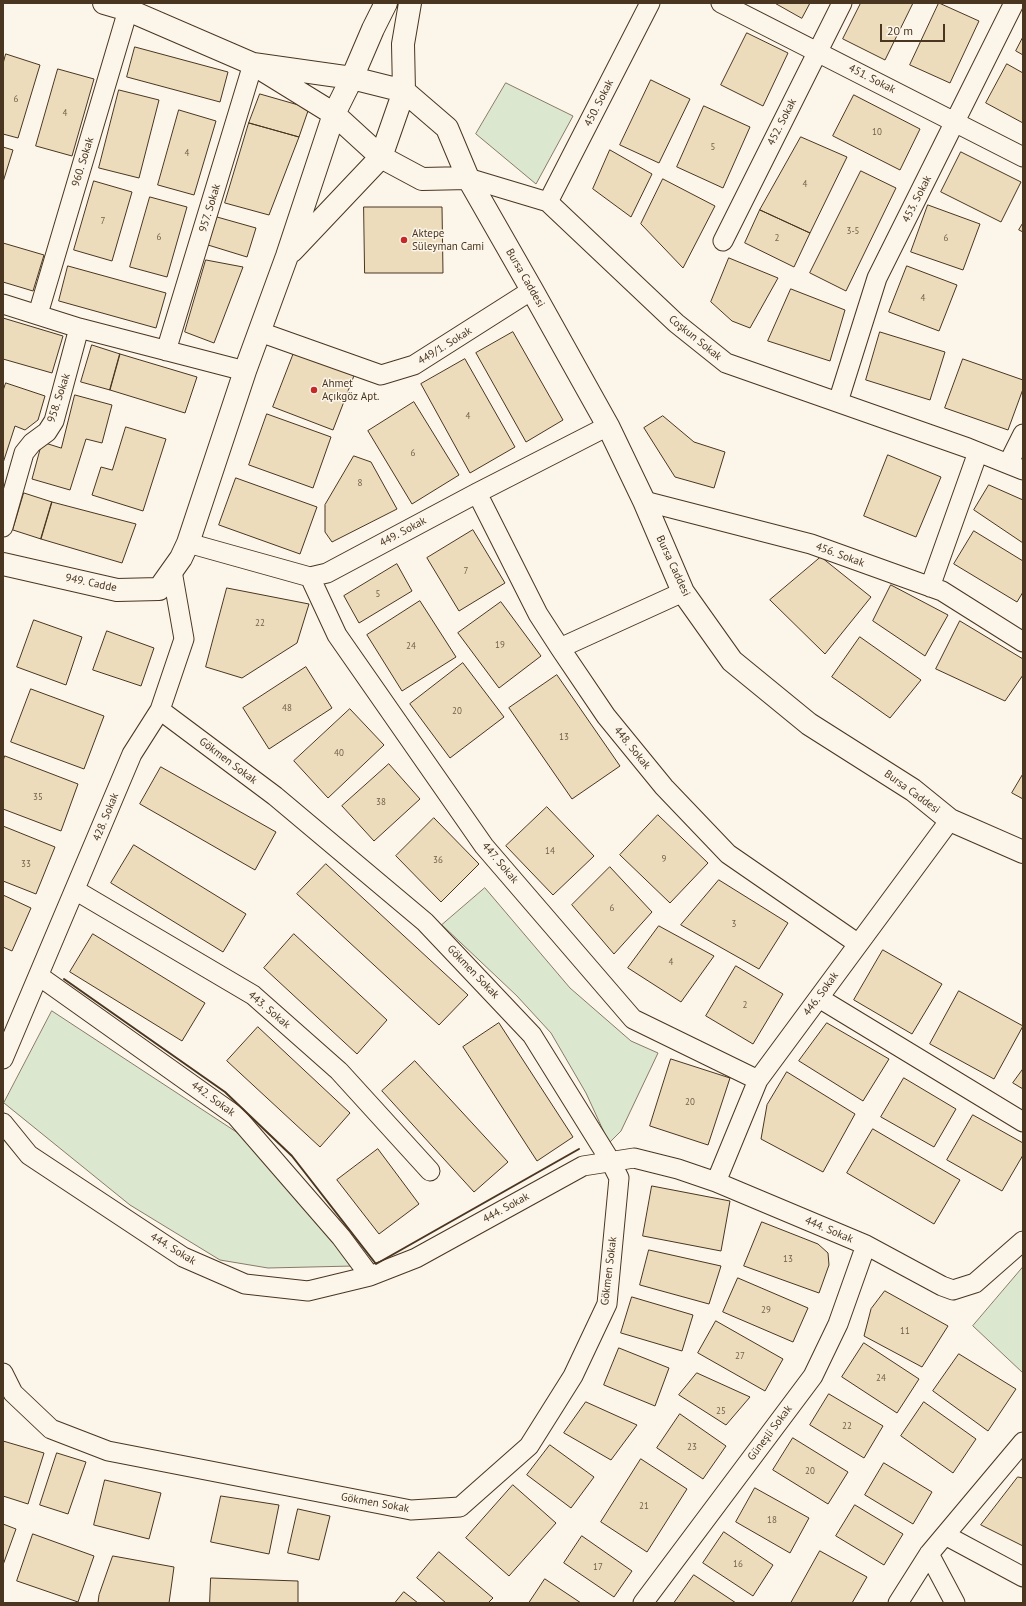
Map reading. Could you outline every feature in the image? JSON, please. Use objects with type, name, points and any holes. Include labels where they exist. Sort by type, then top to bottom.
[{"type":"street","points":[[104,3],[128,10],[254,64],[334,114],[381,157],[422,179],[468,178]]},
{"type":"street","points":[[287,256],[381,157],[404,91],[403,44],[410,3]]},
{"type":"street","name":"450. Sokak","points":[[548,202],[650,3]]},
{"type":"street","name":"451. Sokak","points":[[721,3],[1023,157]]},
{"type":"street","name":"452. Sokak","points":[[722,241],[842,3]]},
{"type":"street","name":"453. Sokak","points":[[838,402],[877,278],[1014,3]]},
{"type":"street","points":[[172,571],[181,558],[188,543],[245,371],[287,256],[334,114],[352,78],[382,4]]},
{"type":"street","name":"960. Sokak","points":[[38,314],[128,10]]},
{"type":"street","points":[[254,64],[352,78],[404,91]]},
{"type":"street","name":"957. Sokak","points":[[166,352],[254,64]]},
{"type":"street","name":"Bursa Caddesi","points":[[404,91],[447,128],[468,178],[608,426],[644,502],[683,592],[732,662],[809,724],[913,790],[950,820],[1023,852]]},
{"type":"street","name":"Coşkun Sokak","points":[[468,178],[548,202],[676,323],[726,363],[978,452],[1016,467]]},
{"type":"street","name":"449/1. Sokak","points":[[260,332],[381,375],[414,365],[532,290]]},
{"type":"street","points":[[3,304],[79,328],[166,352],[245,371]]},
{"type":"street","name":"958. Sokak","points":[[3,527],[24,453],[32,443],[47,432],[54,421],[79,328]]},
{"type":"street","name":"449. Sokak","points":[[310,577],[327,573],[477,493],[608,426]]},
{"type":"street","points":[[1016,467],[1023,434]]},
{"type":"street","points":[[930,587],[978,452]]},
{"type":"street","name":"448. Sokak","points":[[477,493],[538,614],[606,716],[659,781],[728,854],[858,944]]},
{"type":"street","name":"456. Sokak","points":[[644,502],[810,544],[930,587],[942,592],[1023,642]]},
{"type":"street","points":[[188,543],[310,577]]},
{"type":"street","name":"949. Cadde","points":[[3,564],[117,590],[159,589],[172,571]]},
{"type":"street","name":"428. Sokak","points":[[3,1059],[132,754],[160,710],[184,638],[172,571]]},
{"type":"street","name":"447. Sokak","points":[[310,577],[337,635],[484,846],[633,1019],[758,1080]]},
{"type":"street","points":[[560,648],[683,592]]},
{"type":"street","name":"Gökmen Sokak","points":[[3,1373],[13,1393],[51,1430],[108,1451],[411,1510],[460,1506],[529,1446],[574,1376],[607,1304],[619,1178],[611,1162],[532,1035],[425,922],[275,796],[160,710]]},
{"type":"street","name":"446. Sokak","points":[[716,1182],[758,1080],[950,820]]},
{"type":"street","name":"443. Sokak","points":[[75,890],[253,995],[339,1071],[430,1171]]},
{"type":"street","name":"442. Sokak","points":[[39,976],[236,1116],[341,1237],[370,1276]]},
{"type":"street","points":[[819,998],[1023,1122]]},
{"type":"street","name":"444. Sokak","points":[[3,1124],[29,1155],[183,1257],[245,1284],[308,1290],[370,1276],[416,1258],[583,1166],[634,1158],[678,1169],[716,1182],[866,1245],[942,1286],[953,1290],[975,1283],[1023,1241]]},
{"type":"street","name":"Güneşli Sokak","points":[[643,1603],[813,1376],[838,1324],[866,1245]]},
{"type":"street","points":[[898,1603],[929,1554],[1023,1442]]},
{"type":"street","points":[[945,1535],[1023,1577]]},
{"type":"street","points":[[929,1554],[955,1603]]},
{"type":"green space","points":[[506,83],[573,116],[536,184],[476,134]]},
{"type":"green space","points":[[485,888],[570,988],[631,1041],[658,1053],[621,1131],[609,1143],[586,1093],[551,1033],[517,996],[442,925]]},
{"type":"green space","points":[[52,1011],[241,1135],[353,1266],[268,1268],[220,1260],[130,1205],[4,1103]]},
{"type":"green space","points":[[1023,1267],[1023,1373],[973,1326]]},
{"type":"building","points":[[775,3],[810,3],[802,18]]},
{"type":"building","points":[[861,3],[913,3],[885,60],[843,39]]},
{"type":"building","points":[[939,3],[979,21],[950,83],[910,65]]},
{"type":"building","points":[[747,33],[788,53],[763,106],[721,85]]},
{"type":"building","points":[[1023,37],[1023,55],[1016,51]]},
{"type":"building","points":[[135,47],[228,72],[220,102],[127,77]]},
{"type":"building","points":[[6,54],[40,65],[18,138],[3,134],[3,64]]},
{"type":"building","points":[[1007,64],[1023,73],[1023,123],[986,103]]},
{"type":"building","points":[[58,69],[94,79],[72,156],[36,146]]},
{"type":"building","points":[[651,80],[690,99],[659,163],[620,145]]},
{"type":"building","points":[[119,90],[159,100],[139,178],[99,168]]},
{"type":"building","points":[[260,94],[309,108],[299,137],[249,123]]},
{"type":"building","points":[[854,95],[920,129],[900,170],[833,136]]},
{"type":"building","points":[[704,106],[750,127],[723,188],[677,167]]},
{"type":"building","points":[[179,110],[216,121],[194,195],[158,185]]},
{"type":"building","points":[[249,123],[299,137],[269,215],[225,203]]},
{"type":"building","points":[[801,137],[847,157],[810,233],[760,210]]},
{"type":"building","points":[[3,147],[13,150],[3,182]]},
{"type":"building","points":[[610,150],[652,174],[631,217],[593,189]]},
{"type":"building","points":[[961,152],[1021,182],[1001,222],[941,192]]},
{"type":"building","points":[[861,171],[896,188],[846,291],[810,273]]},
{"type":"building","points":[[663,179],[715,206],[683,268],[641,224]]},
{"type":"building","points":[[94,181],[132,192],[112,261],[74,250]]},
{"type":"building","points":[[150,197],[187,207],[167,277],[130,267]]},
{"type":"building","points":[[928,205],[980,224],[963,270],[911,252]]},
{"type":"building","name":"Aktepe Süleyman Cami","points":[[364,207],[442,207],[443,273],[365,273]]},
{"type":"building","points":[[760,210],[810,233],[794,267],[745,243]]},
{"type":"building","points":[[217,217],[256,228],[247,257],[208,245]]},
{"type":"building","points":[[1023,223],[1023,232],[1019,230]]},
{"type":"building","points":[[3,243],[44,255],[33,291],[3,282]]},
{"type":"building","points":[[729,258],[778,278],[750,328],[732,321],[711,302]]},
{"type":"building","points":[[206,260],[243,267],[214,343],[185,332]]},
{"type":"building","points":[[68,266],[166,293],[156,328],[59,301]]},
{"type":"building","points":[[907,266],[957,285],[939,331],[889,312]]},
{"type":"building","points":[[791,289],[845,310],[830,361],[768,341]]},
{"type":"building","points":[[3,318],[63,336],[52,373],[3,359]]},
{"type":"building","points":[[513,332],[563,420],[526,442],[476,353]]},
{"type":"building","points":[[880,332],[945,352],[930,400],[866,380]]},
{"type":"building","points":[[92,345],[120,354],[110,390],[81,382]]},
{"type":"building","name":"Ahmet Açıkgöz Apt.","points":[[295,350],[355,373],[333,430],[273,407]]},
{"type":"building","points":[[120,354],[197,377],[185,413],[110,390]]},
{"type":"building","points":[[465,359],[515,447],[470,473],[421,384]]},
{"type":"building","points":[[963,359],[1023,380],[1023,389],[1008,430],[945,408]]},
{"type":"building","points":[[6,383],[45,396],[38,420],[25,430],[15,426],[3,463],[3,391]]},
{"type":"building","points":[[75,395],[112,405],[102,443],[86,439],[70,490],[32,479],[42,442],[61,448]]},
{"type":"building","points":[[414,402],[459,475],[412,504],[368,431]]},
{"type":"building","points":[[267,414],[331,437],[313,488],[249,465]]},
{"type":"building","points":[[663,416],[694,442],[725,452],[714,488],[675,477],[644,428]]},
{"type":"building","points":[[126,427],[166,439],[143,511],[92,495],[101,467],[112,470]]},
{"type":"building","points":[[888,455],[941,477],[916,537],[864,516]]},
{"type":"building","points":[[354,456],[371,462],[397,509],[332,542],[325,532],[325,505]]},
{"type":"building","points":[[236,478],[317,507],[300,554],[219,525]]},
{"type":"building","points":[[989,485],[1023,500],[1023,543],[974,510]]},
{"type":"building","points":[[24,493],[52,502],[41,539],[13,530]]},
{"type":"building","points":[[52,502],[136,524],[122,563],[41,539]]},
{"type":"building","points":[[473,530],[505,583],[459,611],[427,558]]},
{"type":"building","points":[[974,531],[1023,561],[1023,592],[1017,602],[954,564]]},
{"type":"building","points":[[821,557],[871,597],[825,654],[770,600]]},
{"type":"building","points":[[397,564],[412,591],[359,623],[344,596]]},
{"type":"building","points":[[891,585],[948,615],[925,656],[873,621]]},
{"type":"building","points":[[227,588],[309,604],[297,643],[242,678],[206,667]]},
{"type":"building","points":[[420,601],[456,657],[402,691],[367,635]]},
{"type":"building","points":[[501,602],[541,656],[499,688],[458,633]]},
{"type":"building","points":[[34,620],[82,637],[66,685],[17,667]]},
{"type":"building","points":[[960,621],[1023,659],[1023,675],[1005,701],[936,669]]},
{"type":"building","points":[[107,631],[154,648],[141,686],[93,670]]},
{"type":"building","points":[[860,637],[921,680],[890,718],[832,677]]},
{"type":"building","points":[[463,663],[504,717],[450,758],[410,704]]},
{"type":"building","points":[[306,667],[332,708],[269,749],[243,708]]},
{"type":"building","points":[[557,675],[620,766],[572,799],[509,708]]},
{"type":"building","points":[[31,689],[104,716],[84,769],[11,742]]},
{"type":"building","points":[[350,709],[384,745],[328,798],[294,761]]},
{"type":"building","points":[[5,756],[78,784],[61,831],[3,809],[3,761]]},
{"type":"building","points":[[389,764],[420,799],[374,841],[342,806]]},
{"type":"building","points":[[161,767],[276,832],[255,870],[140,804]]},
{"type":"building","points":[[1023,774],[1023,799],[1012,793]]},
{"type":"building","points":[[547,807],[594,856],[553,895],[506,846]]},
{"type":"building","points":[[658,815],[708,863],[670,903],[620,855]]},
{"type":"building","points":[[434,818],[479,864],[441,902],[396,856]]},
{"type":"building","points":[[3,826],[55,847],[36,894],[3,881]]},
{"type":"building","points":[[134,845],[246,914],[223,952],[111,883]]},
{"type":"building","points":[[326,864],[468,995],[439,1025],[297,894]]},
{"type":"building","points":[[610,867],[652,912],[614,954],[572,905]]},
{"type":"building","points":[[719,880],[788,923],[759,969],[681,925]]},
{"type":"building","points":[[3,895],[31,908],[12,951],[3,947]]},
{"type":"building","points":[[659,926],[714,956],[681,1002],[628,968]]},
{"type":"building","points":[[93,934],[205,1003],[182,1041],[70,972]]},
{"type":"building","points":[[294,934],[387,1020],[357,1054],[264,968]]},
{"type":"building","points":[[883,950],[942,984],[912,1034],[854,1000]]},
{"type":"building","points":[[736,966],[783,994],[753,1044],[706,1016]]},
{"type":"building","points":[[959,991],[1023,1026],[994,1079],[930,1044]]},
{"type":"building","points":[[499,1023],[573,1137],[537,1161],[463,1047]]},
{"type":"building","points":[[827,1023],[889,1059],[863,1101],[799,1061]]},
{"type":"building","points":[[258,1027],[350,1113],[320,1147],[227,1061]]},
{"type":"building","points":[[671,1059],[730,1078],[708,1145],[650,1126]]},
{"type":"building","points":[[415,1061],[508,1162],[474,1192],[382,1091]]},
{"type":"building","points":[[1023,1069],[1023,1089],[1013,1083]]},
{"type":"building","points":[[787,1072],[855,1114],[823,1172],[761,1139],[767,1105]]},
{"type":"building","points":[[904,1078],[956,1109],[934,1147],[881,1117]]},
{"type":"building","points":[[973,1115],[1023,1143],[1023,1155],[1002,1191],[947,1160]]},
{"type":"building","points":[[873,1129],[960,1180],[934,1224],[847,1173]]},
{"type":"building","points":[[378,1149],[419,1204],[379,1234],[337,1180]]},
{"type":"building","points":[[652,1186],[730,1201],[721,1251],[643,1236]]},
{"type":"building","points":[[762,1222],[818,1244],[828,1253],[829,1265],[819,1293],[744,1266]]},
{"type":"building","points":[[649,1250],[721,1266],[709,1304],[640,1285]]},
{"type":"building","points":[[738,1278],[808,1308],[793,1342],[723,1312]]},
{"type":"building","points":[[885,1291],[948,1326],[922,1367],[864,1336],[871,1309]]},
{"type":"building","points":[[632,1297],[693,1315],[682,1351],[621,1333]]},
{"type":"building","points":[[716,1321],[783,1359],[765,1391],[698,1353]]},
{"type":"building","points":[[864,1343],[919,1379],[897,1413],[842,1377]]},
{"type":"building","points":[[619,1348],[669,1368],[655,1406],[604,1385]]},
{"type":"building","points":[[959,1354],[1016,1389],[988,1431],[933,1391]]},
{"type":"building","points":[[697,1373],[750,1397],[726,1425],[679,1395]]},
{"type":"building","points":[[829,1394],[883,1426],[864,1458],[810,1425]]},
{"type":"building","points":[[586,1402],[637,1425],[611,1460],[564,1433]]},
{"type":"building","points":[[924,1402],[976,1439],[953,1473],[901,1436]]},
{"type":"building","points":[[680,1414],[726,1446],[703,1479],[657,1448]]},
{"type":"building","points":[[793,1438],[848,1472],[828,1504],[773,1470]]},
{"type":"building","points":[[3,1441],[44,1453],[28,1504],[3,1496]]},
{"type":"building","points":[[550,1445],[594,1477],[571,1508],[527,1475]]},
{"type":"building","points":[[57,1453],[86,1462],[68,1514],[40,1505]]},
{"type":"building","points":[[641,1459],[687,1489],[647,1552],[601,1522]]},
{"type":"building","points":[[884,1463],[932,1492],[913,1524],[865,1495]]},
{"type":"building","points":[[1018,1477],[1023,1478],[1023,1546],[981,1525]]},
{"type":"building","points":[[105,1480],[161,1493],[149,1539],[94,1525]]},
{"type":"building","points":[[513,1485],[556,1523],[509,1576],[466,1538]]},
{"type":"building","points":[[755,1488],[809,1518],[790,1553],[736,1522]]},
{"type":"building","points":[[221,1496],[279,1505],[269,1554],[211,1542]]},
{"type":"building","points":[[855,1505],[903,1534],[884,1565],[836,1536]]},
{"type":"building","points":[[298,1509],[330,1516],[319,1560],[288,1553]]},
{"type":"building","points":[[3,1524],[16,1529],[3,1565]]},
{"type":"building","points":[[724,1532],[773,1565],[753,1596],[703,1563]]},
{"type":"building","points":[[33,1534],[94,1556],[78,1602],[17,1581]]},
{"type":"building","points":[[582,1536],[632,1571],[614,1597],[564,1563]]},
{"type":"building","points":[[820,1551],[867,1577],[852,1603],[791,1603]]},
{"type":"building","points":[[439,1552],[493,1598],[488,1603],[446,1603],[417,1578]]},
{"type":"building","points":[[113,1556],[174,1567],[169,1603],[98,1603],[99,1595]]},
{"type":"building","points":[[694,1575],[736,1603],[674,1603]]},
{"type":"building","points":[[211,1578],[298,1581],[298,1603],[210,1603]]},
{"type":"building","points":[[545,1579],[581,1603],[529,1603]]},
{"type":"building","points":[[404,1592],[418,1603],[395,1603]]},
{"type":"wall","points":[[64,979],[225,1092],[292,1156],[376,1264],[579,1149]]},
{"type":"place","name":"Aktepe Süleyman Cami","points":[[404,240]]},
{"type":"place","name":"Ahmet Açıkgöz Apt.","points":[[314,390]]}]
